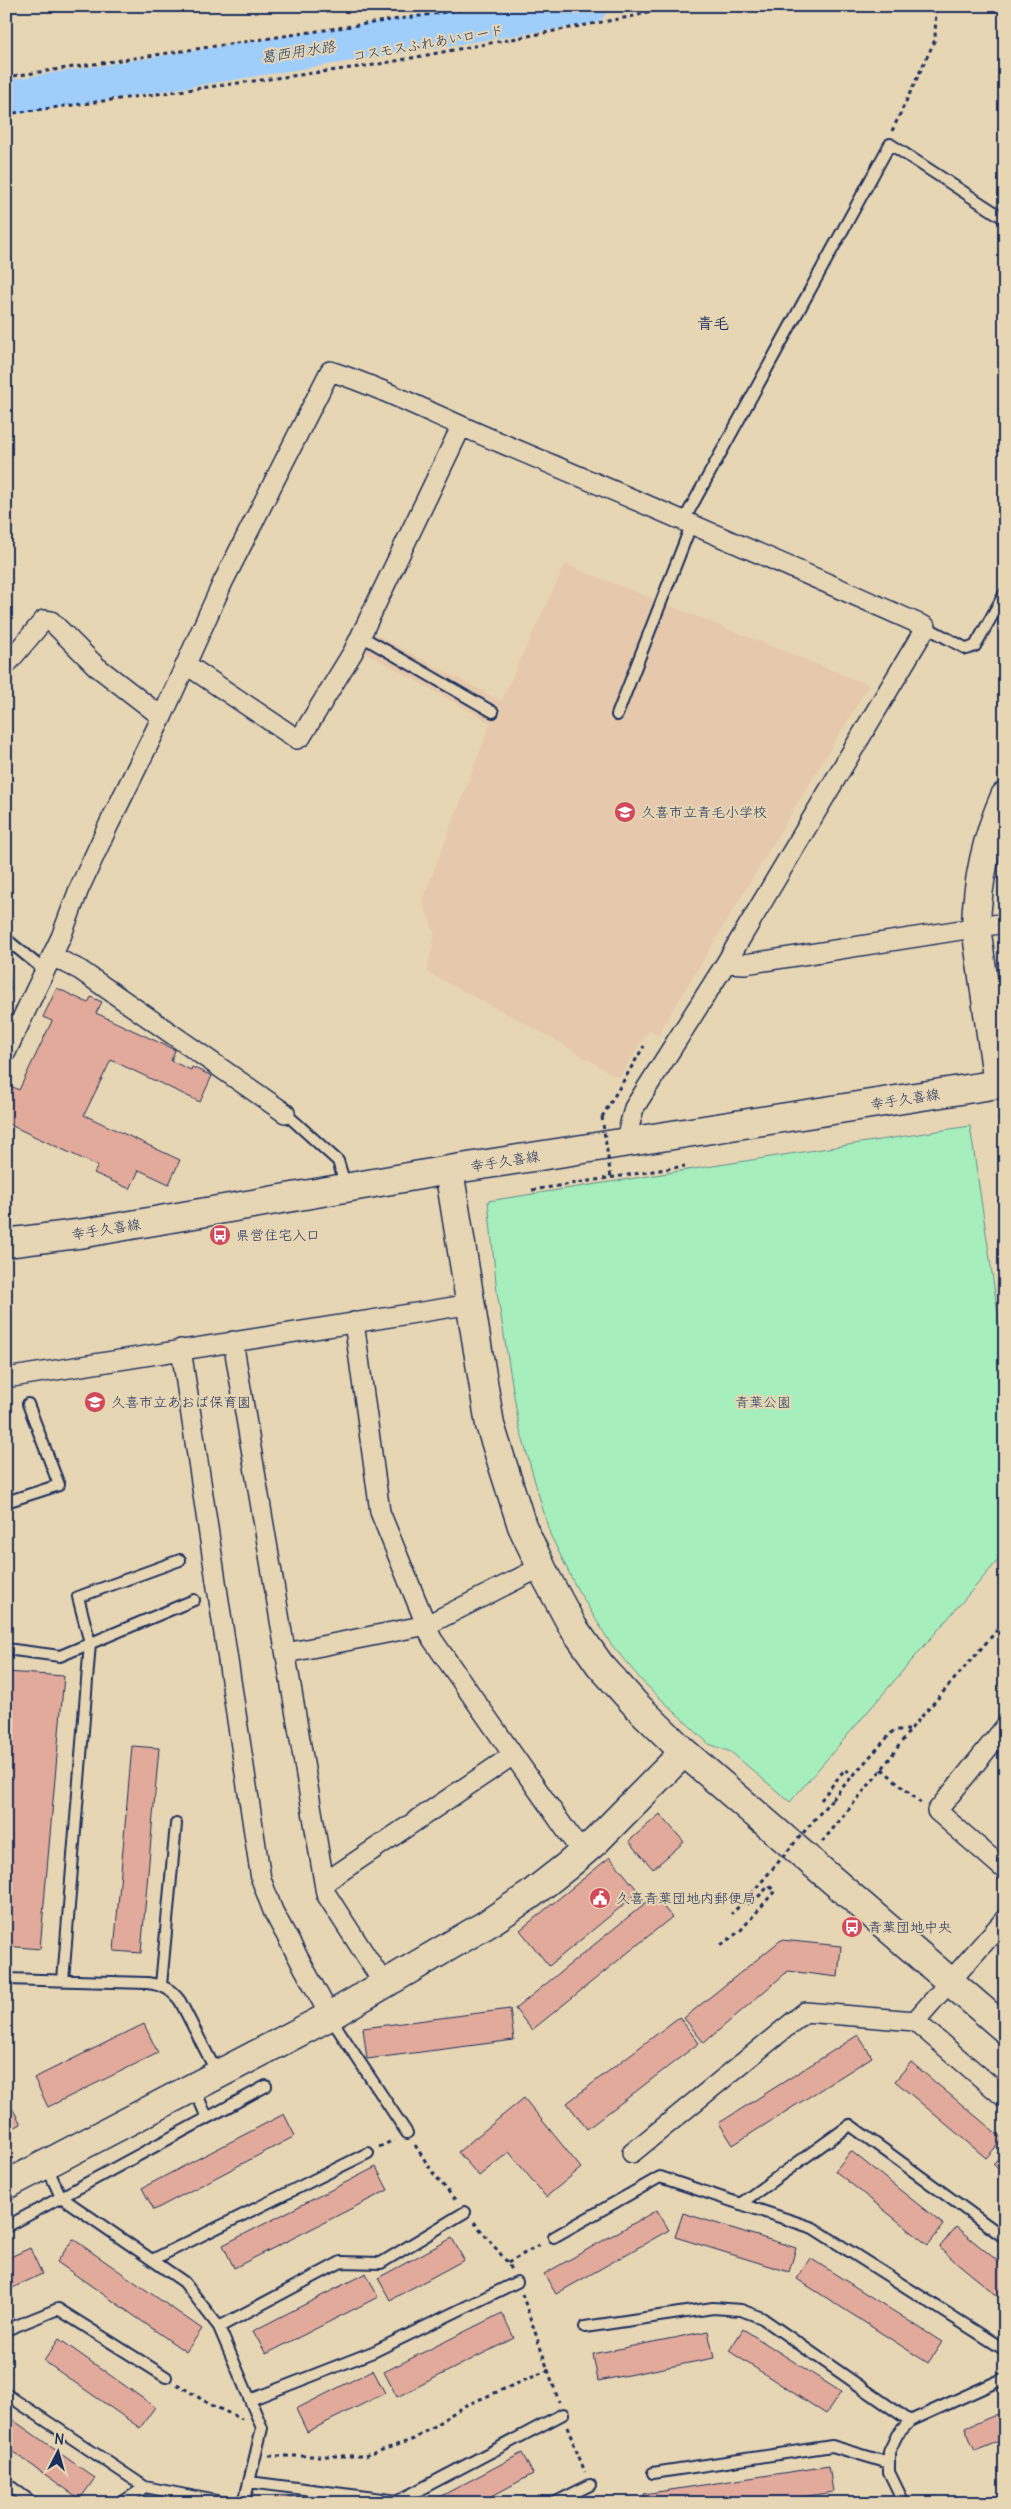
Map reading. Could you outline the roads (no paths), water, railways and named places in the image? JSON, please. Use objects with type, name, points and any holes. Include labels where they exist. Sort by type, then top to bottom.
[{"type":"street","points":[[6,1052],[48,963],[109,824],[187,665],[223,582],[330,371],[355,379],[461,427],[688,521],[926,628],[726,963],[634,1108],[625,1143]]},
{"type":"street","points":[[187,665],[297,739],[308,728],[360,636],[461,427]]},
{"type":"street","points":[[6,665],[44,620],[51,621],[96,666],[162,717]]},
{"type":"street","points":[[1002,1090],[976,927],[976,903],[983,856],[992,825],[1005,796]]},
{"type":"street","points":[[726,963],[745,964],[1005,923]]},
{"type":"street","points":[[48,963],[80,970],[285,1113]]},
{"type":"street","name":"幸手久喜線","points":[[6,1243],[85,1233],[449,1170],[625,1143],[1002,1090]]},
{"type":"street","points":[[449,1170],[490,1425],[522,1526],[541,1567],[573,1627],[600,1665],[635,1704],[684,1752],[1005,2029]]},
{"type":"street","points":[[6,1378],[472,1304]]},
{"type":"street","points":[[354,1322],[380,1512],[432,1639],[582,1853]]},
{"type":"street","points":[[233,1341],[326,1894],[384,1984]]},
{"type":"street","points":[[181,1349],[244,1753],[261,1879],[273,1911],[330,2016]]},
{"type":"street","points":[[286,1653],[427,1625],[541,1567]]},
{"type":"street","points":[[1005,1727],[937,1811],[1005,1870]]},
{"type":"street","points":[[6,2184],[330,2016],[487,1924],[530,1895],[582,1853],[684,1752]]},
{"type":"street","points":[[324,1883],[513,1755]]},
{"type":"street","points":[[915,2021],[1005,1919]]},
{"type":"street","points":[[632,2153],[805,2012],[915,2021],[1005,2098]]},
{"type":"lane","points":[[617,715],[688,521],[890,144],[1005,219]]},
{"type":"lane","points":[[926,628],[967,649],[975,646],[1005,593]]},
{"type":"lane","points":[[360,636],[493,712]]},
{"type":"lane","points":[[6,939],[48,963]]},
{"type":"lane","points":[[285,1113],[338,1161],[346,1187]]},
{"type":"lane","points":[[6,1502],[59,1485],[28,1404]]},
{"type":"lane","points":[[63,1981],[90,1643],[78,1597],[180,1560]]},
{"type":"lane","points":[[6,1650],[60,1656],[194,1600]]},
{"type":"lane","points":[[161,1985],[176,1824]]},
{"type":"lane","points":[[6,1979],[161,1985],[173,1991],[180,2001],[217,2074]]},
{"type":"lane","points":[[330,2016],[407,2133]]},
{"type":"lane","points":[[193,2086],[207,2118]]},
{"type":"lane","points":[[6,2227],[266,2086]]},
{"type":"lane","points":[[740,2204],[850,2125],[1005,2238]]},
{"type":"lane","points":[[152,2260],[368,2152]]},
{"type":"lane","points":[[46,2164],[61,2197],[184,2282],[219,2327],[262,2428],[244,2503]]},
{"type":"lane","points":[[554,2237],[660,2177],[813,2228],[1005,2350]]},
{"type":"lane","points":[[219,2327],[341,2262],[381,2263],[466,2212]]},
{"type":"lane","points":[[250,2400],[373,2352],[517,2282]]},
{"type":"lane","points":[[6,2330],[58,2308],[166,2377]]},
{"type":"lane","points":[[585,2327],[713,2308],[741,2310],[762,2318],[910,2420]]},
{"type":"lane","points":[[904,2503],[889,2472],[889,2452],[897,2435],[910,2420],[1005,2378]]},
{"type":"lane","points":[[6,2394],[145,2488],[227,2503]]},
{"type":"lane","points":[[249,2482],[398,2501],[563,2414]]},
{"type":"lane","points":[[653,2473],[832,2446],[889,2463]]},
{"type":"lane","points":[[6,2483],[33,2503]]},
{"type":"lane","points":[[554,2503],[590,2486]]},
{"type":"lane","points":[[121,2503],[145,2488]]},
{"type":"waterway","name":"葛西用水路","points":[[6,98],[590,6]]},
{"type":"waterway","points":[[6,966],[9,989],[6,996]]},
{"type":"waterway","points":[[1000,1119],[1005,1149]]},
{"type":"place","name":"久喜市立青毛小学校","points":[[625,812]]},
{"type":"place","name":"県営住宅入口","points":[[220,1235]]},
{"type":"place","name":"久喜市立あおば保育園","points":[[95,1402]]},
{"type":"place","name":"久喜青葉団地内郵便局","points":[[600,1898]]},
{"type":"place","name":"青葉団地中央","points":[[852,1927]]},
{"type":"district","name":"青毛","points":[[713,323]]},
{"type":"park label","name":"青葉公園","points":[[763,1402]]}]
